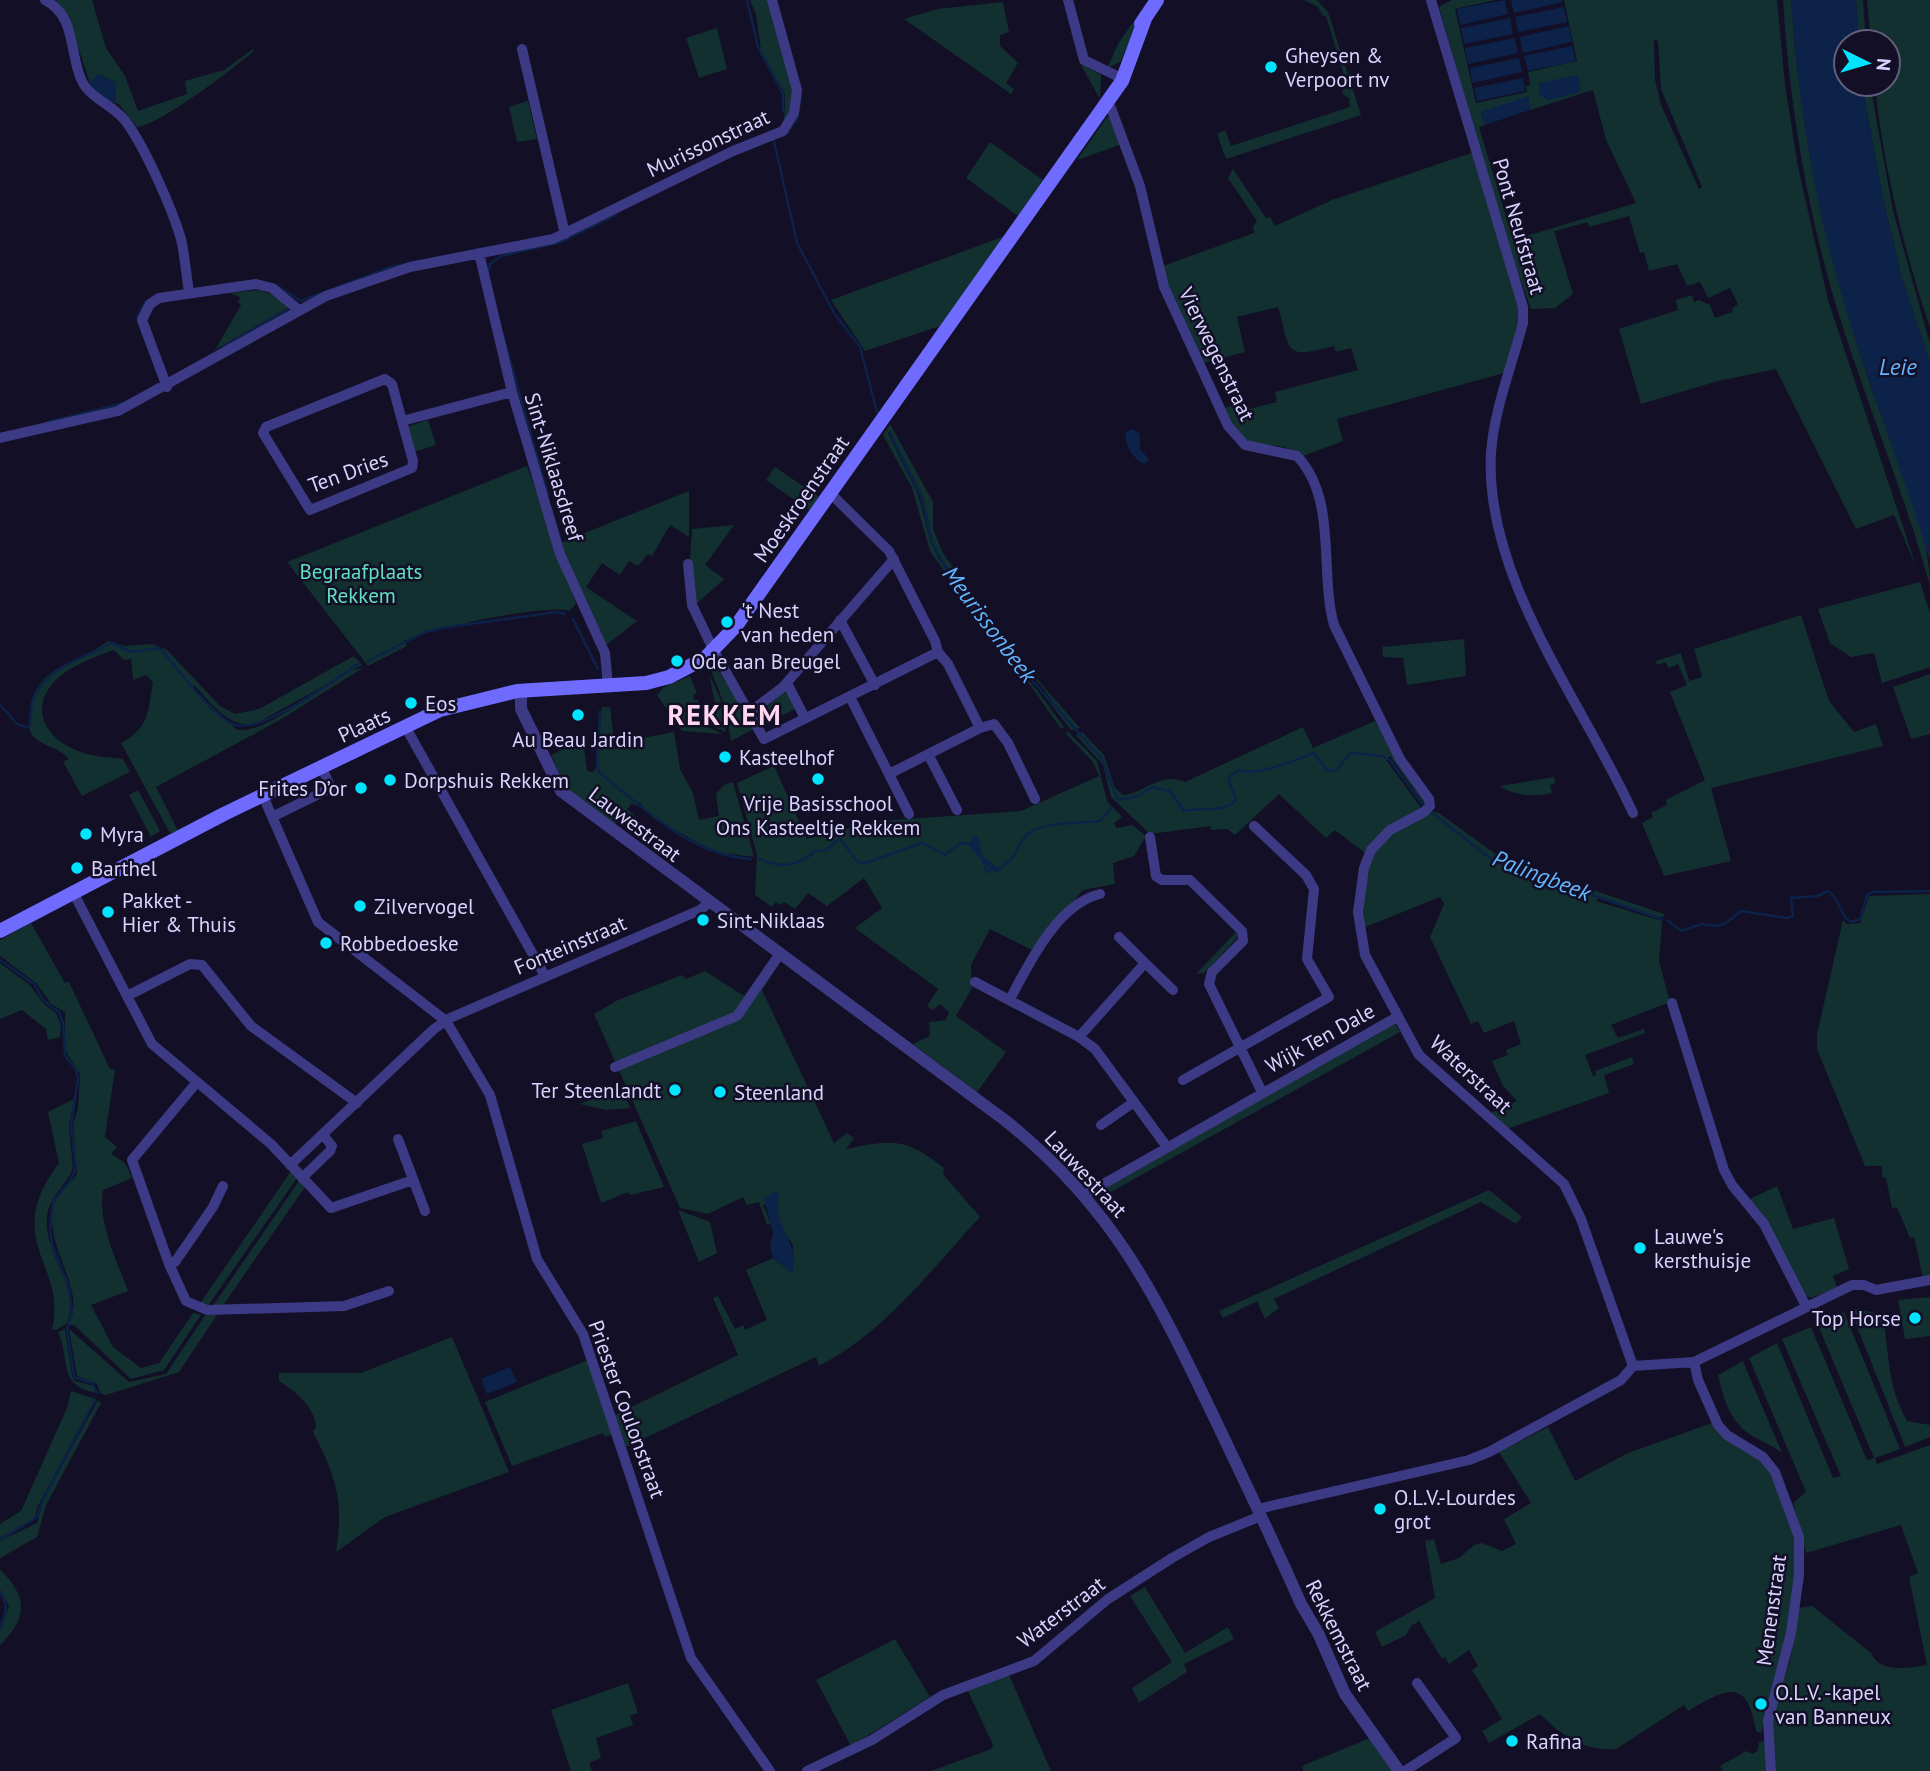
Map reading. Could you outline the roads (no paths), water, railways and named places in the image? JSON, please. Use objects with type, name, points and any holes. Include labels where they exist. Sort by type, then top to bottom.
[{"type":"main road","name":"Moeskroenstraat","points":[[405,726],[460,703],[519,693],[646,683],[669,677],[715,653],[831,494],[1105,105],[1146,16],[1157,0]]},
{"type":"main road","name":"Plaats","points":[[263,796],[405,726]]},
{"type":"main road","points":[[0,931],[263,796]]},
{"type":"street","points":[[44,0],[60,11],[67,25],[81,80],[89,90],[120,114],[132,132],[174,219],[184,255],[189,292]]},
{"type":"street","name":"Murissonstraat","points":[[0,438],[118,411],[167,387],[299,310],[379,276],[429,262],[539,243],[565,234],[786,128],[794,113],[797,90],[772,0]]},
{"type":"street","points":[[1068,0],[1084,60],[1119,78]]},
{"type":"street","name":"Pont Neufstraat","points":[[1431,0],[1523,307],[1523,323],[1494,433],[1491,456],[1506,554],[1532,619],[1633,813]]},
{"type":"street","points":[[522,49],[531,100],[565,234]]},
{"type":"street","name":"Vierwegenstraat","points":[[1105,105],[1111,108],[1130,153],[1164,288],[1228,426],[1245,445],[1297,456],[1310,475],[1323,523],[1329,608],[1334,625],[1399,759],[1429,799],[1427,809]]},
{"type":"street","name":"Sint-Niklaasdreef","points":[[479,253],[512,392],[560,554],[605,653],[608,685]]},
{"type":"street","points":[[167,387],[159,359],[144,330],[144,313],[159,298],[189,292],[265,285],[299,310]]},
{"type":"street","name":"Ten Dries","points":[[385,379],[392,384],[402,421],[413,461],[412,468],[310,510],[264,438],[266,427],[385,379]]},
{"type":"street","points":[[402,421],[512,392]]},
{"type":"street","points":[[831,494],[883,543],[894,559],[935,642],[937,652],[948,664],[980,727]]},
{"type":"street","points":[[750,712],[787,683],[894,559]]},
{"type":"street","points":[[688,564],[692,605],[715,653],[764,739],[937,652]]},
{"type":"street","points":[[840,620],[875,685]]},
{"type":"street","points":[[787,683],[806,718]]},
{"type":"street","name":"Lauwestraat","points":[[519,693],[526,698],[531,725],[561,791],[1006,1121],[1051,1160],[1084,1195],[1112,1228],[1150,1287],[1260,1513]]},
{"type":"street","points":[[850,697],[909,814]]},
{"type":"street","points":[[890,774],[990,724],[999,727],[1035,799]]},
{"type":"street","name":"Plaats","points":[[405,726],[414,747],[431,770],[545,976]]},
{"type":"street","points":[[928,754],[957,810]]},
{"type":"street","name":"Plaats","points":[[272,817],[331,788],[322,768]]},
{"type":"street","name":"Priester Coulonstraat","points":[[263,796],[318,922],[446,1021],[490,1095],[537,1259],[583,1334],[691,1658],[770,1771]]},
{"type":"street","name":"Waterstraat","points":[[807,1771],[872,1740],[943,1695],[1034,1661],[1102,1604],[1209,1537],[1260,1513],[1469,1460],[1621,1380],[1633,1366],[1581,1219],[1564,1184],[1419,1055],[1365,955],[1359,928],[1360,888],[1364,868],[1378,840],[1427,809]]},
{"type":"street","name":"Wijk Ten Dale","points":[[1183,1080],[1329,998],[1307,959],[1314,889],[1306,876],[1254,826]]},
{"type":"street","name":"Wijk Ten Dale","points":[[1150,837],[1156,876],[1162,880],[1190,880],[1244,935],[1242,941],[1212,972],[1209,984],[1262,1092]]},
{"type":"street","points":[[74,894],[152,1044],[290,1165],[331,1208],[413,1180]]},
{"type":"street","points":[[1010,999],[1046,938],[1079,901],[1100,894]]},
{"type":"street","name":"Fonteinstraat","points":[[324,1136],[446,1021],[700,910],[709,903]]},
{"type":"street","points":[[1119,937],[1173,990]]},
{"type":"street","points":[[615,1067],[737,1016],[779,955]]},
{"type":"street","points":[[1079,1037],[1145,963]]},
{"type":"street","points":[[127,996],[190,964],[202,965],[251,1026],[357,1103]]},
{"type":"street","points":[[975,982],[1079,1037],[1095,1049],[1167,1147]]},
{"type":"street","points":[[1672,1003],[1724,1170],[1732,1185],[1764,1224],[1806,1306]]},
{"type":"street","name":"Wijk Ten Dale","points":[[1084,1195],[1397,1017]]},
{"type":"street","points":[[197,1082],[132,1160],[169,1264],[186,1301],[207,1310],[344,1306],[388,1292]]},
{"type":"street","points":[[1101,1125],[1134,1102]]},
{"type":"street","points":[[290,1165],[324,1136],[332,1149],[302,1178]]},
{"type":"street","points":[[398,1139],[425,1211]]},
{"type":"street","points":[[169,1264],[175,1262],[214,1207],[223,1186]]},
{"type":"street","points":[[1633,1366],[1694,1362],[1852,1285],[1864,1285],[1876,1290],[1930,1280]]},
{"type":"street","name":"Menenstraat","points":[[1694,1362],[1698,1380],[1718,1425],[1727,1435],[1763,1457],[1775,1472],[1799,1537],[1799,1575],[1789,1646],[1768,1721],[1771,1771]]},
{"type":"street","name":"Rekkemstraat","points":[[1260,1513],[1345,1694],[1399,1771]]},
{"type":"street","points":[[1405,1771],[1456,1738],[1418,1683]]},
{"type":"water","points":[[1505,0],[1508,14],[1460,25],[1457,9]]},
{"type":"water","points":[[1511,0],[1562,0],[1563,2],[1514,13]]},
{"type":"water","name":"Leie","points":[[1791,0],[1856,0],[1858,28],[1832,28],[1832,98],[1865,98],[1883,198],[1901,275],[1930,362],[1930,561],[1854,335],[1834,266],[1816,191],[1798,77]]},
{"type":"water","points":[[1564,7],[1567,22],[1518,32],[1515,17]]},
{"type":"water","points":[[1510,18],[1513,34],[1464,44],[1461,28]]},
{"type":"water","points":[[1569,26],[1572,42],[1523,53],[1520,37]]},
{"type":"water","points":[[1515,38],[1518,53],[1468,64],[1465,48]]},
{"type":"water","points":[[1572,46],[1576,61],[1528,71],[1524,56]]},
{"type":"water","points":[[1519,58],[1522,72],[1472,83],[1470,68]]},
{"type":"water","points":[[98,74],[115,82],[116,99],[112,103],[95,93],[90,83]]},
{"type":"water","points":[[1578,75],[1578,93],[1548,100],[1539,95],[1539,83]]},
{"type":"water","points":[[1523,78],[1525,91],[1477,101],[1474,88]]},
{"type":"water","points":[[1528,96],[1530,110],[1485,125],[1481,112]]},
{"type":"water","points":[[1133,429],[1140,434],[1140,449],[1149,459],[1145,464],[1133,455],[1128,446],[1126,432]]},
{"type":"water","points":[[974,835],[978,837],[982,855],[996,867],[1004,867],[997,872],[990,869],[969,846]]},
{"type":"water","points":[[776,1191],[779,1195],[779,1218],[793,1253],[792,1273],[773,1258],[770,1246],[773,1233],[764,1199]]},
{"type":"water","points":[[510,1367],[517,1382],[487,1394],[481,1379]]},
{"type":"waterway","points":[[747,0],[758,47],[783,94],[783,111]]},
{"type":"waterway","points":[[786,134],[797,119],[801,96]]},
{"type":"waterway","name":"Meurissonbeek","points":[[774,141],[797,243],[834,313],[860,347],[877,412]]},
{"type":"waterway","points":[[488,274],[490,264],[501,256],[561,242],[616,215]]},
{"type":"waterway","points":[[276,285],[301,301],[391,267],[490,247]]},
{"type":"waterway","points":[[146,301],[137,317],[146,342]]},
{"type":"waterway","points":[[223,347],[290,308]]},
{"type":"waterway","points":[[503,335],[548,495]]},
{"type":"waterway","points":[[48,422],[124,403]]},
{"type":"waterway","name":"Meurissonbeek","points":[[890,433],[921,496],[932,542],[942,561],[993,636],[1101,758],[1118,800],[1138,796],[1152,787],[1170,791],[1184,811],[1226,807],[1236,800],[1228,778],[1238,770],[1265,770],[1314,753],[1327,770],[1335,771],[1351,753],[1383,756],[1390,760],[1423,805]]},
{"type":"waterway","points":[[551,507],[561,541]]},
{"type":"waterway","points":[[368,661],[425,632],[441,628],[558,612],[565,614]]},
{"type":"waterway","points":[[573,619],[598,669]]},
{"type":"waterway","points":[[0,705],[18,725],[29,727],[33,700],[47,679],[56,671],[112,643],[131,652],[160,648],[212,709],[230,723],[242,726],[258,723],[295,706],[358,664]]},
{"type":"waterway","points":[[600,711],[597,761],[599,772],[651,815],[688,839],[729,856],[751,859]]},
{"type":"waterway","name":"Palingbeek","points":[[1002,866],[1010,860],[1032,831],[1050,825],[1100,821],[1111,808]]},
{"type":"waterway","name":"Palingbeek","points":[[1431,812],[1494,861],[1662,919]]},
{"type":"waterway","name":"Palingbeek","points":[[760,859],[782,865],[796,863],[815,851],[827,850],[840,838],[857,862],[866,863],[922,843],[945,855],[960,843],[971,844]]},
{"type":"waterway","name":"Palingbeek","points":[[983,860],[987,872],[993,870]]},
{"type":"waterway","name":"Palingbeek","points":[[1667,920],[1681,931],[1702,924],[1717,926],[1726,923],[1741,911],[1787,918],[1793,916],[1791,898],[1817,896],[1828,891],[1852,922],[1860,919],[1867,895],[1872,892],[1930,891]]},
{"type":"waterway","name":"Palingbeek","points":[[0,960],[35,985],[43,1000],[59,1012],[63,1023],[65,1055],[76,1070],[78,1079],[71,1125],[76,1168],[70,1181],[53,1202],[50,1229],[52,1244],[69,1288],[72,1311],[67,1329],[74,1377],[92,1383],[97,1393]]},
{"type":"waterway","points":[[0,1540],[37,1517],[43,1500],[95,1400]]},
{"type":"waterway","points":[[0,1593],[6,1610],[0,1627]]},
{"type":"place","name":"Gheysen & Verpoort nv","points":[[1271,67]]},
{"type":"place","name":"'t Nest van heden","points":[[727,622]]},
{"type":"place","name":"Ode aan Breugel","points":[[677,661]]},
{"type":"place","name":"Eos","points":[[411,703]]},
{"type":"place","name":"Au Beau Jardin","points":[[578,715]]},
{"type":"place","name":"Kasteelhof","points":[[725,757]]},
{"type":"place","name":"Vrije Basisschool Ons Kasteeltje Rekkem","points":[[818,779]]},
{"type":"place","name":"Dorpshuis Rekkem","points":[[390,780]]},
{"type":"place","name":"Frites D’or","points":[[361,788]]},
{"type":"place","name":"Myra","points":[[86,834]]},
{"type":"place","name":"Barthel","points":[[77,868]]},
{"type":"place","name":"Zilvervogel","points":[[360,906]]},
{"type":"place","name":"Pakket - Hier & Thuis","points":[[108,912]]},
{"type":"place","name":"Sint-Niklaas","points":[[703,920]]},
{"type":"place","name":"Robbedoeske","points":[[326,943]]},
{"type":"place","name":"Ter Steenlandt","points":[[675,1090]]},
{"type":"place","name":"Steenland","points":[[720,1092]]},
{"type":"place","name":"Lauwe's kersthuisje","points":[[1640,1248]]},
{"type":"place","name":"Top Horse","points":[[1915,1318]]},
{"type":"place","name":"O.L.V.-Lourdes grot","points":[[1380,1509]]},
{"type":"place","name":"O.L.V. -kapel van Banneux","points":[[1761,1704]]},
{"type":"place","name":"Rafina","points":[[1512,1741]]},
{"type":"district","name":"REKKEM","points":[[725,714]]},
{"type":"park label","name":"Begraafplaats Rekkem","points":[[361,583]]}]
